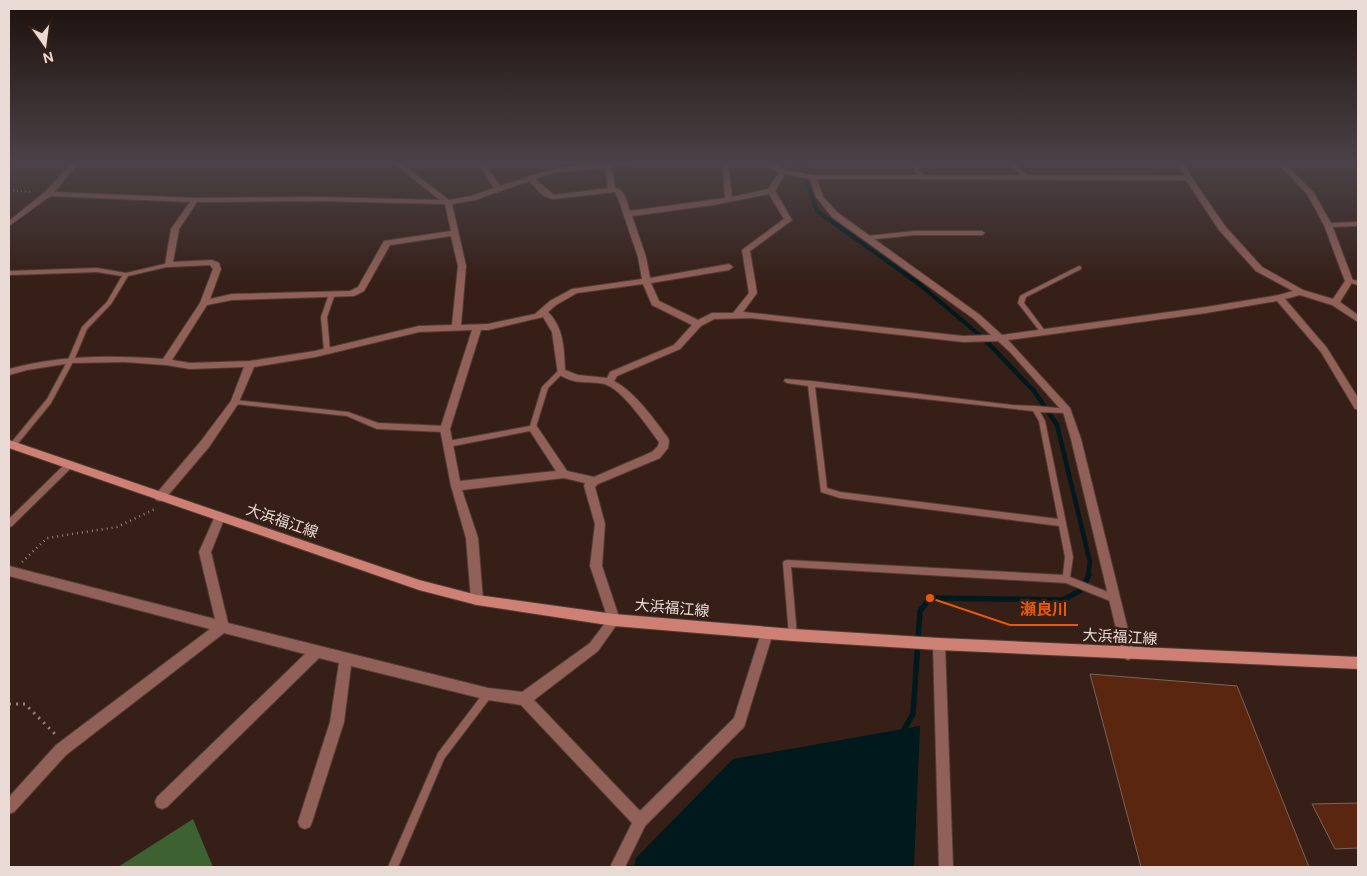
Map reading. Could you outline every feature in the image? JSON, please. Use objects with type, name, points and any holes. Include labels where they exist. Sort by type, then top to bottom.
[{"type":"main road","name":"大浜福江線","points":[[11,444],[220,518],[419,585],[477,600],[614,620],[793,635],[1128,654],[1358,663]]},
{"type":"street","points":[[9,224],[36,203]]},
{"type":"street","points":[[166,362],[204,303],[218,269],[212,262],[169,265],[175,229],[193,203]]},
{"type":"street","points":[[448,203],[462,266],[456,329]]},
{"type":"street","points":[[623,203],[642,256],[646,281],[655,303],[698,324]]},
{"type":"street","points":[[627,214],[702,203]]},
{"type":"street","points":[[736,315],[753,293],[746,250],[788,220],[778,203]]},
{"type":"street","points":[[825,203],[835,215],[977,316],[1013,350],[1066,411],[1076,439],[1128,654]]},
{"type":"street","points":[[1205,203],[1222,228],[1259,269],[1300,292],[1335,303],[1358,319]]},
{"type":"street","points":[[1316,203],[1328,225],[1349,281],[1335,303]]},
{"type":"street","points":[[204,303],[232,298],[351,294],[361,289],[387,243],[454,233]]},
{"type":"street","points":[[9,372],[70,360],[124,359],[190,366],[250,364],[327,351],[418,329],[477,329],[538,316],[553,303],[575,291],[729,267]]},
{"type":"street","points":[[609,382],[613,374],[677,347],[698,324],[712,316],[751,314],[962,339],[1000,338],[1280,298],[1300,292]]},
{"type":"street","points":[[1280,298],[1324,350],[1358,406]]},
{"type":"street","points":[[524,699],[594,647],[614,620],[596,566],[600,524],[590,486],[594,481],[656,455],[663,448],[664,441],[622,391],[609,382],[571,378],[561,372],[557,332],[549,317],[543,312]]},
{"type":"street","points":[[477,329],[445,430],[456,486],[472,538],[477,600]]},
{"type":"street","points":[[160,497],[205,444],[235,402],[250,364]]},
{"type":"street","points":[[532,428],[564,474]]},
{"type":"street","points":[[456,486],[564,474],[594,481]]},
{"type":"street","points":[[220,518],[205,552],[223,626]]},
{"type":"street","points":[[10,572],[346,659],[488,694],[524,699],[640,821]]},
{"type":"street","points":[[9,807],[67,746],[223,626]]},
{"type":"street","points":[[617,867],[640,821],[739,722],[767,633]]},
{"type":"street","points":[[939,644],[946,867]]},
{"type":"street","points":[[162,802],[317,651]]},
{"type":"street","points":[[305,822],[337,722],[346,659]]},
{"type":"lane","points":[[1328,225],[1358,224]]},
{"type":"lane","points":[[867,238],[914,233],[982,233]]},
{"type":"lane","points":[[9,273],[97,270],[126,275],[169,265]]},
{"type":"lane","points":[[1043,332],[1022,303],[1023,296],[1079,268]]},
{"type":"lane","points":[[11,444],[50,401],[84,328],[109,303],[126,275]]},
{"type":"lane","points":[[1349,281],[1358,283]]},
{"type":"lane","points":[[327,351],[324,317],[332,294]]},
{"type":"lane","points":[[448,444],[532,428],[546,387],[561,372]]},
{"type":"lane","points":[[787,381],[1066,411]]},
{"type":"lane","points":[[812,384],[824,490],[840,495],[1062,523]]},
{"type":"lane","points":[[235,402],[348,414],[377,426],[445,430]]},
{"type":"lane","points":[[1035,408],[1042,421],[1069,557],[1066,579]]},
{"type":"lane","points":[[9,524],[69,465]]},
{"type":"lane","points":[[793,635],[788,563],[1066,579],[1114,600]]},
{"type":"lane","points":[[393,867],[441,756],[488,694]]},
{"type":"path","points":[[10,572],[47,538],[117,527],[172,501]]},
{"type":"path","points":[[9,704],[25,704],[67,746]]},
{"type":"green space","points":[[193,819],[213,867],[118,867]]},
{"type":"water","points":[[920,726],[914,867],[634,867],[636,858],[733,759]]},
{"type":"building","points":[[1090,674],[1237,686],[1309,867],[1141,867]]},
{"type":"building","points":[[1358,803],[1358,848],[1335,849],[1312,804]]},
{"type":"waterway","points":[[814,203],[817,211],[919,284],[989,343]]},
{"type":"waterway","points":[[987,342],[1034,391],[1057,425],[1090,562],[1088,576]]},
{"type":"waterway","points":[[902,733],[913,714],[920,611],[930,598],[1063,600],[1081,590],[1089,575]]},
{"type":"place","name":"瀬良川","points":[[930,598]]}]
